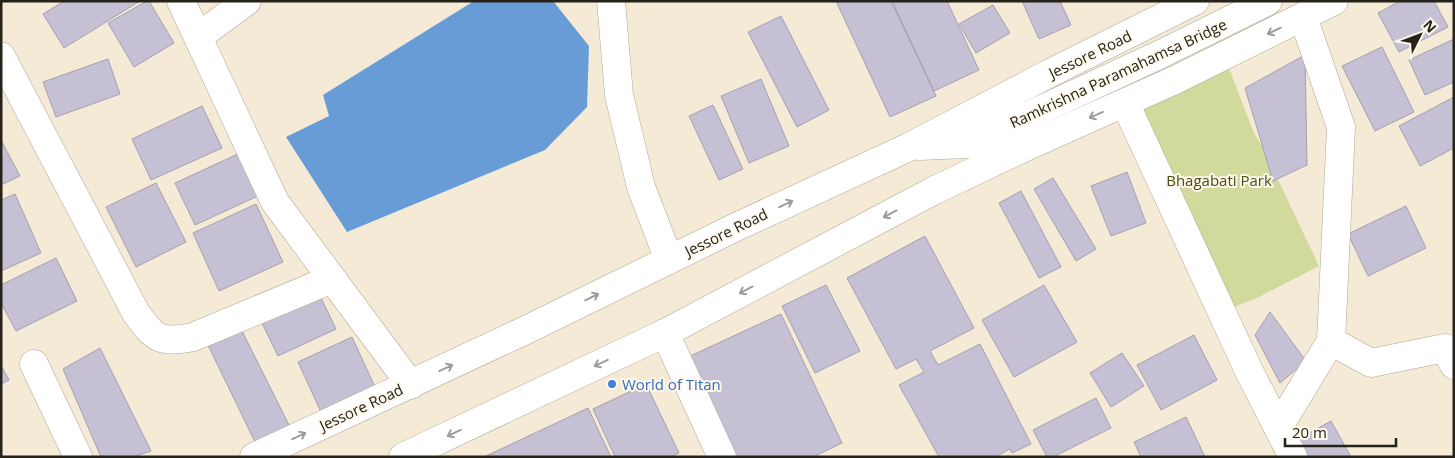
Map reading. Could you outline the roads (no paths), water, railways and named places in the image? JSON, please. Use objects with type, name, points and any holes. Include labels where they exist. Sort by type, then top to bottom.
[{"type":"main road","points":[[181,1],[275,202],[411,385]]},
{"type":"main road","points":[[198,37],[248,1]]},
{"type":"main road","points":[[611,1],[619,95],[641,187],[669,260]]},
{"type":"main road","name":"Ramkrishna Paramahamsa Bridge","points":[[967,144],[1161,54],[1268,1]]},
{"type":"main road","points":[[402,457],[665,333],[933,191],[1181,77],[1334,1]]},
{"type":"main road","name":"Jessore Road","points":[[254,457],[411,385],[736,227],[909,147],[1190,2]]},
{"type":"main road","points":[[1278,428],[1331,341],[1341,127],[1303,17]]},
{"type":"main road","points":[[1,56],[136,313],[147,328],[160,339],[174,340],[193,337],[332,278]]},
{"type":"main road","points":[[1125,102],[1249,372],[1293,457]]},
{"type":"main road","points":[[909,147],[967,144]]},
{"type":"main road","points":[[933,191],[967,144]]},
{"type":"main road","points":[[665,333],[722,457]]},
{"type":"main road","points":[[1331,341],[1371,363],[1445,348],[1454,365]]},
{"type":"main road","points":[[34,364],[78,457]]},
{"type":"water","points":[[474,1],[553,1],[589,46],[587,107],[545,150],[347,232],[286,137],[329,116],[323,95]]},
{"type":"place","name":"World of Titan","points":[[612,384]]},
{"type":"park label","name":"Bhagabati Park","points":[[1219,180]]}]
